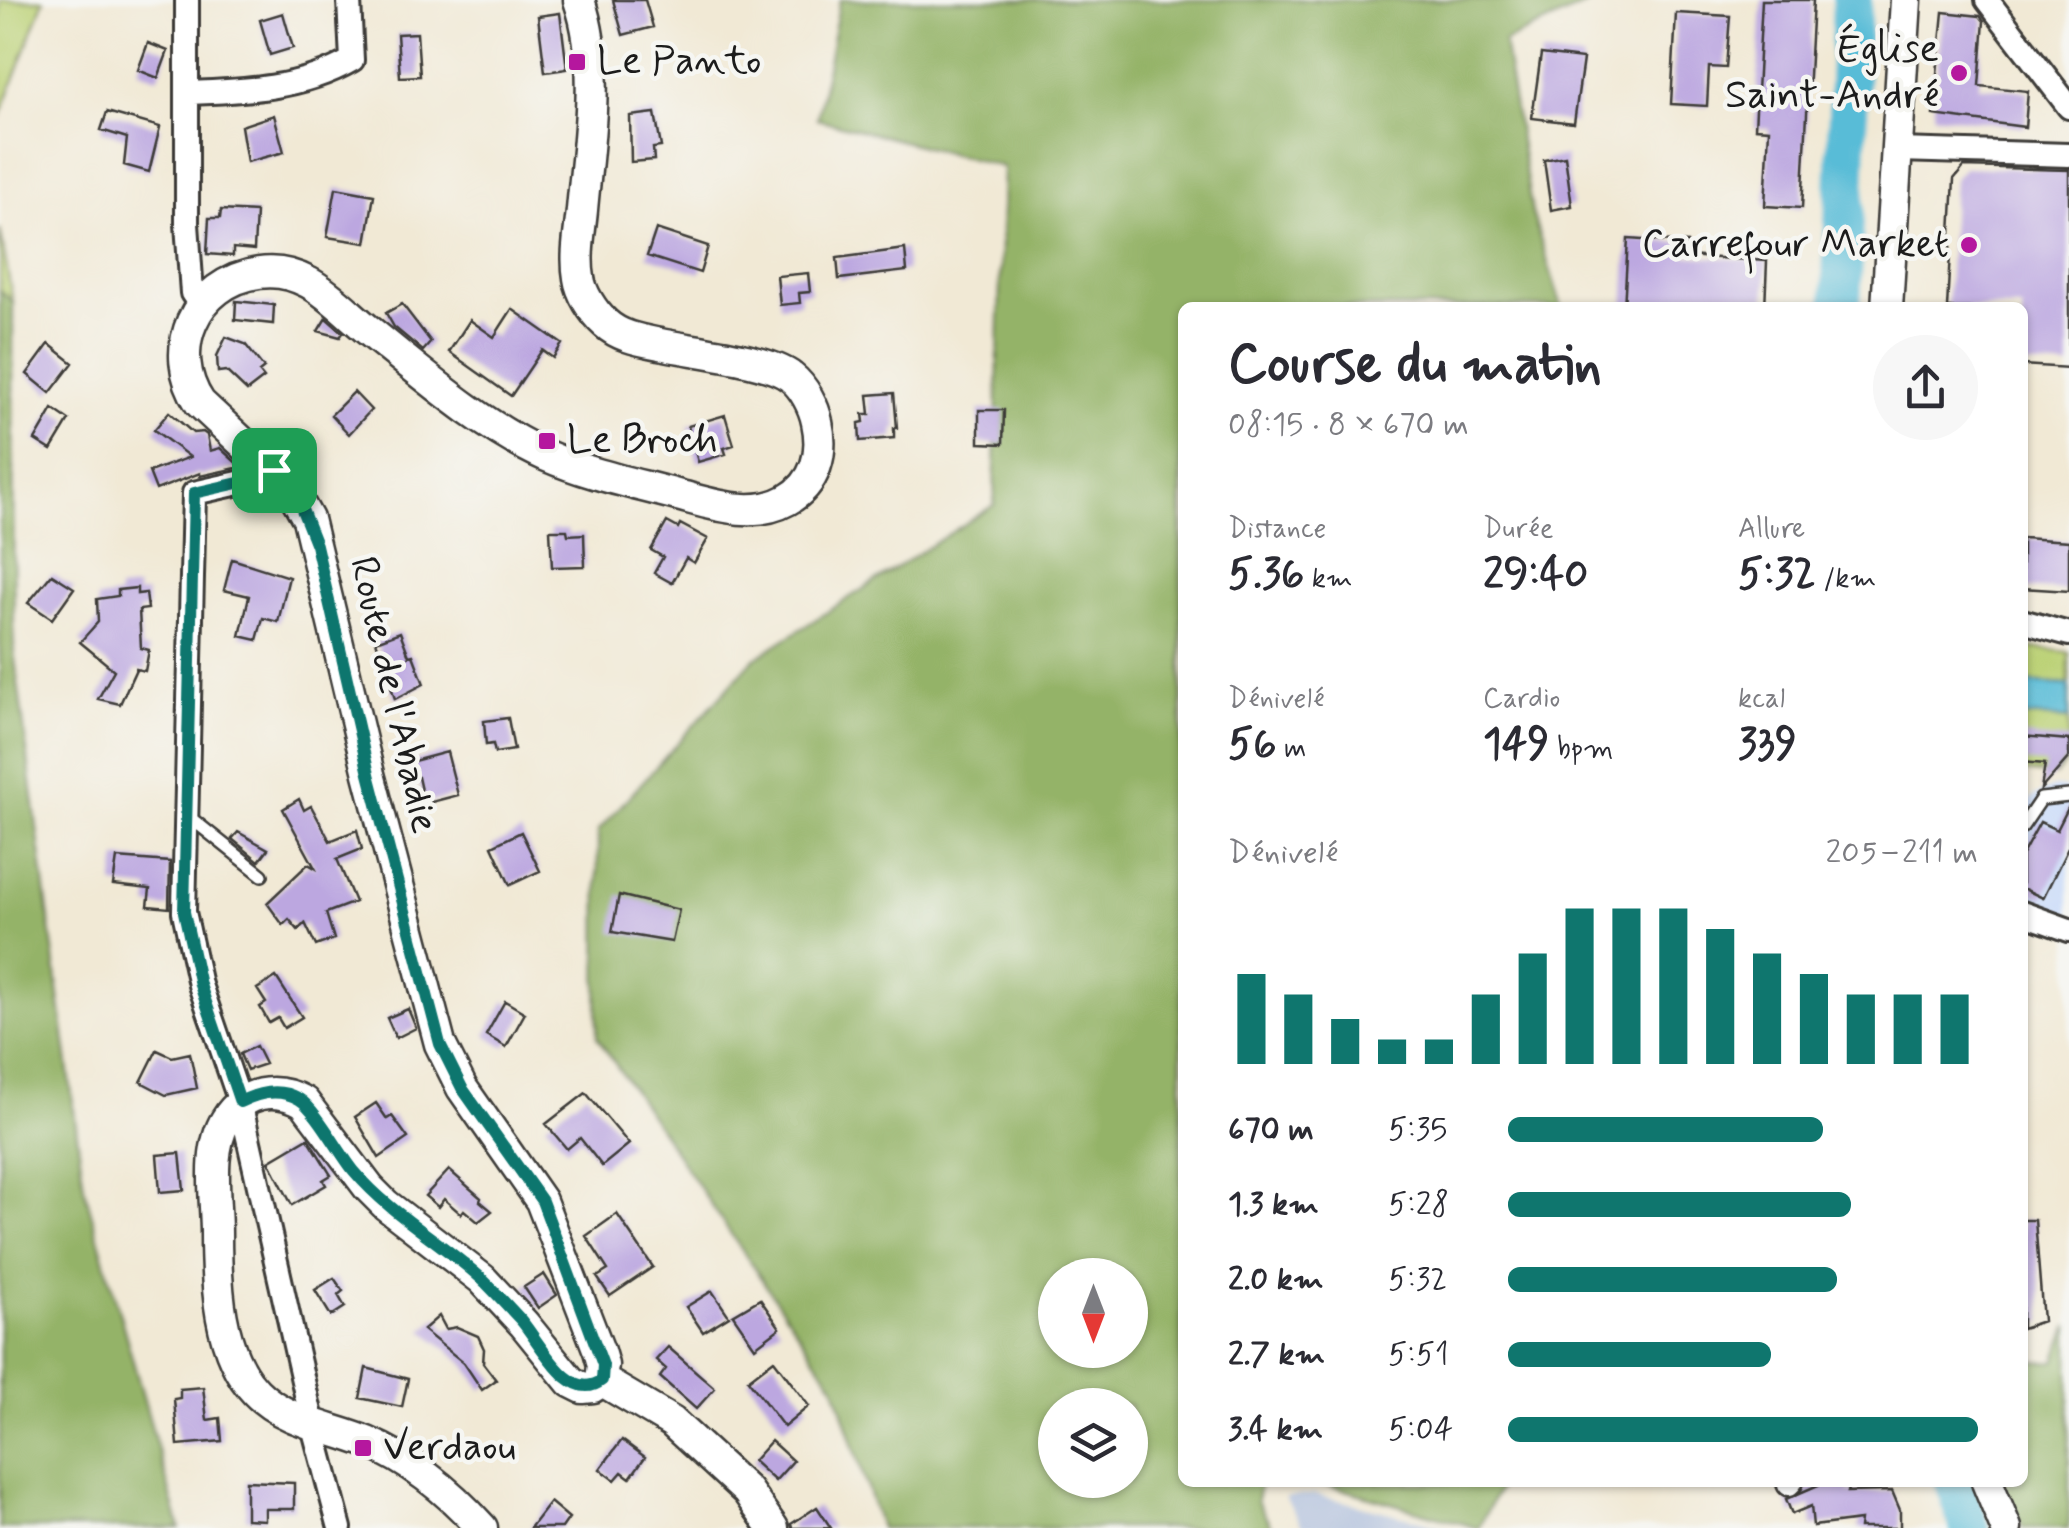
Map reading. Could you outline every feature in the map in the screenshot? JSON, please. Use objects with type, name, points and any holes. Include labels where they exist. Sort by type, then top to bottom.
[{"type":"street","points":[[187,0],[187,224],[192,293],[201,306],[222,287],[248,275],[288,273],[321,290],[476,415],[556,460],[739,509],[774,506],[804,488],[817,466],[817,420],[795,380],[762,365],[629,338],[606,324],[590,305],[579,280],[592,95],[591,51],[579,0]]},
{"type":"street","points":[[1887,302],[1906,0]]},
{"type":"street","points":[[1987,0],[2069,107]]},
{"type":"street","points":[[188,93],[276,87],[332,72],[352,60],[349,1]]},
{"type":"street","points":[[1898,150],[2069,156]]},
{"type":"street","name":"Route de l'Abadie","points":[[201,306],[188,323],[184,339],[184,360],[192,391],[200,403],[274,470],[299,502],[316,545],[369,774],[440,1044],[462,1088],[542,1201],[603,1365],[602,1380]]},
{"type":"street","points":[[274,470],[256,479],[194,493],[184,912],[190,952],[240,1102],[312,1423],[340,1528]]},
{"type":"street","points":[[2028,623],[2069,634]]},
{"type":"street","points":[[2028,915],[2069,930]]},
{"type":"street","points":[[482,1528],[444,1489],[414,1467],[364,1441],[286,1413],[255,1391],[244,1376],[224,1323],[216,1259],[217,1140],[221,1127],[240,1102],[272,1092],[288,1093],[304,1102],[354,1171],[386,1205],[482,1279],[571,1382],[582,1388],[593,1387],[602,1380],[672,1422],[747,1491],[773,1528]]},
{"type":"street","points":[[1989,1487],[2006,1528]]},
{"type":"lane","points":[[2028,818],[2041,799],[2069,796]]},
{"type":"lane","points":[[184,813],[262,876]]},
{"type":"shaded area","points":[[2055,787],[2069,789],[2069,918],[2028,906],[2028,801]]},
{"type":"shaded area","points":[[1314,1494],[1449,1528],[1303,1528],[1285,1497]]},
{"type":"green space","points":[[0,0],[44,0],[0,117]]},
{"type":"green space","points":[[840,0],[1596,0],[1504,42],[1532,213],[1560,302],[1178,302],[1178,1487],[1259,1487],[1257,1501],[1272,1528],[880,1528],[835,1387],[597,1037],[598,831],[754,659],[994,505],[1003,167],[817,119]]},
{"type":"green space","points":[[0,229],[13,302],[0,290]]},
{"type":"green space","points":[[0,290],[13,302],[14,651],[84,1187],[180,1528],[0,1528]]},
{"type":"green space","points":[[2028,648],[2069,652],[2069,761],[2055,775],[2028,772]]},
{"type":"green space","points":[[2069,1325],[2069,1528],[2023,1528],[2003,1487],[2028,1487],[2030,1362],[2055,1361]]},
{"type":"green space","points":[[1335,1487],[1500,1487],[1478,1528]]},
{"type":"water","points":[[2028,682],[2069,685],[2069,719],[2028,716]]},
{"type":"building","points":[[613,0],[645,0],[653,27],[623,35]]},
{"type":"building","points":[[1762,0],[1813,0],[1802,208],[1765,206],[1769,129],[1755,128]]},
{"type":"building","name":"Église Saint-André","points":[[1943,12],[1980,16],[1984,21],[1979,86],[2028,91],[2025,127],[1933,115]]},
{"type":"building","points":[[283,13],[293,48],[270,55],[260,20]]},
{"type":"building","points":[[560,13],[567,69],[545,72],[538,16]]},
{"type":"building","points":[[1676,13],[1730,16],[1726,68],[1709,67],[1707,106],[1671,104]]},
{"type":"building","points":[[417,33],[420,76],[400,77],[397,34]]},
{"type":"building","points":[[148,43],[168,51],[158,78],[138,70]]},
{"type":"building","points":[[1541,54],[1583,59],[1574,123],[1532,118]]},
{"type":"building","points":[[107,112],[160,127],[149,172],[124,165],[127,138],[101,130]]},
{"type":"building","points":[[655,113],[661,147],[653,148],[654,160],[631,162],[630,116]]},
{"type":"building","points":[[274,115],[284,152],[247,162],[241,126]]},
{"type":"building","points":[[1565,156],[1572,206],[1551,210],[1544,160]]},
{"type":"building","points":[[1964,167],[2069,170],[2069,368],[2028,365],[2028,302],[1947,302],[1954,179]]},
{"type":"building","points":[[336,188],[374,195],[366,243],[327,237]]},
{"type":"building","points":[[221,210],[256,212],[254,250],[233,248],[233,256],[207,254],[209,218],[220,218]]},
{"type":"building","points":[[656,229],[708,246],[700,273],[647,256]]},
{"type":"building","points":[[1628,239],[1687,243],[1686,256],[1767,261],[1765,302],[1624,302]]},
{"type":"building","points":[[905,249],[907,271],[839,279],[837,258]]},
{"type":"building","points":[[808,273],[810,292],[799,293],[800,303],[780,305],[777,276]]},
{"type":"building","points":[[236,301],[274,305],[273,324],[235,320]]},
{"type":"building","points":[[402,304],[431,342],[423,351],[394,327],[386,313]]},
{"type":"building","points":[[512,309],[562,344],[553,358],[542,350],[511,396],[449,352],[470,320],[494,337]]},
{"type":"building","points":[[326,318],[343,333],[340,337],[318,331]]},
{"type":"building","points":[[226,337],[245,344],[264,368],[259,372],[264,378],[247,391],[226,371],[218,372],[217,356]]},
{"type":"building","points":[[49,344],[73,363],[50,393],[27,374]]},
{"type":"building","points":[[354,392],[371,410],[349,434],[331,415]]},
{"type":"building","points":[[894,393],[894,438],[860,441],[859,423],[864,422],[863,414],[870,414],[868,395]]},
{"type":"building","points":[[53,409],[69,420],[51,450],[35,440]]},
{"type":"building","points":[[979,410],[1004,410],[1003,444],[979,443]]},
{"type":"building","points":[[169,412],[193,433],[207,435],[210,451],[220,448],[241,467],[200,473],[156,490],[149,472],[190,457],[154,430]]},
{"type":"building","points":[[725,415],[734,445],[724,448],[726,454],[698,462],[688,426]]},
{"type":"building","points":[[667,522],[678,528],[680,524],[708,539],[694,563],[686,558],[672,583],[654,573],[663,557],[651,550]]},
{"type":"building","points":[[550,530],[584,534],[585,566],[552,567]]},
{"type":"building","points":[[2028,538],[2069,541],[2069,591],[2028,588]]},
{"type":"building","points":[[232,559],[289,577],[278,622],[263,618],[257,640],[240,636],[249,596],[224,590]]},
{"type":"building","points":[[52,574],[74,588],[52,619],[28,603]]},
{"type":"building","points":[[137,588],[137,594],[146,593],[148,609],[139,610],[141,648],[149,650],[145,671],[136,669],[120,704],[98,699],[114,670],[80,642],[98,622],[97,599],[118,596],[118,590]]},
{"type":"building","points":[[400,632],[424,684],[395,699],[376,641]]},
{"type":"building","points":[[508,718],[514,750],[495,753],[493,744],[486,745],[484,721]]},
{"type":"building","points":[[2028,737],[2069,740],[2069,757],[2041,789],[2045,764],[2028,763]]},
{"type":"building","points":[[447,752],[458,795],[424,804],[410,762]]},
{"type":"building","points":[[299,799],[304,810],[311,806],[330,841],[357,830],[362,849],[337,859],[355,902],[326,913],[334,939],[316,946],[305,923],[298,930],[289,919],[283,925],[267,903],[308,864],[315,868],[283,809]]},
{"type":"building","points":[[2069,806],[2069,846],[2043,898],[2028,891],[2028,844],[2040,822],[2057,830]]},
{"type":"building","points":[[238,832],[268,849],[259,861],[232,839]]},
{"type":"building","points":[[521,832],[540,871],[510,885],[492,846]]},
{"type":"building","points":[[117,858],[170,862],[169,908],[148,906],[150,889],[113,885]]},
{"type":"building","points":[[619,895],[679,910],[672,942],[612,932]]},
{"type":"building","points":[[276,977],[302,1017],[284,1028],[278,1018],[269,1023],[260,1007],[266,1003],[257,989]]},
{"type":"building","points":[[505,1001],[525,1013],[506,1047],[486,1035]]},
{"type":"building","points":[[408,1009],[416,1028],[396,1038],[387,1018]]},
{"type":"building","points":[[256,1046],[265,1064],[247,1070],[240,1054]]},
{"type":"building","points":[[157,1050],[172,1057],[190,1053],[197,1088],[166,1095],[141,1082]]},
{"type":"building","points":[[586,1093],[629,1144],[602,1166],[580,1138],[567,1149],[546,1124]]},
{"type":"building","points":[[376,1103],[387,1119],[392,1116],[408,1138],[379,1158],[355,1117]]},
{"type":"building","points":[[308,1138],[331,1175],[323,1180],[326,1185],[292,1205],[269,1161]]},
{"type":"building","points":[[180,1153],[184,1190],[160,1192],[157,1155]]},
{"type":"building","points":[[449,1170],[492,1211],[478,1222],[444,1199],[438,1207],[425,1196]]},
{"type":"building","points":[[617,1214],[653,1267],[610,1296],[597,1277],[608,1270],[586,1236]]},
{"type":"building","points":[[2028,1220],[2035,1220],[2043,1321],[2028,1326]]},
{"type":"building","points":[[544,1274],[557,1295],[538,1308],[524,1287]]},
{"type":"building","points":[[334,1278],[343,1291],[338,1295],[345,1307],[331,1316],[315,1290]]},
{"type":"building","points":[[712,1291],[729,1316],[703,1332],[686,1307]]},
{"type":"building","points":[[760,1299],[780,1328],[755,1347],[733,1315]]},
{"type":"building","points":[[439,1316],[446,1329],[457,1327],[478,1336],[484,1349],[483,1363],[496,1380],[482,1390],[464,1363],[423,1330]]},
{"type":"building","points":[[668,1347],[715,1388],[696,1409],[660,1377],[666,1369],[656,1360]]},
{"type":"building","points":[[774,1360],[809,1406],[784,1427],[748,1380]]},
{"type":"building","points":[[366,1368],[408,1379],[402,1407],[360,1398]]},
{"type":"building","points":[[203,1387],[207,1420],[220,1418],[222,1441],[178,1445],[174,1399],[180,1398],[180,1389]]},
{"type":"building","points":[[622,1440],[645,1457],[630,1478],[622,1472],[615,1480],[600,1469]]},
{"type":"building","points":[[771,1441],[793,1461],[775,1481],[753,1461]]},
{"type":"building","points":[[246,1481],[294,1483],[294,1509],[265,1509],[265,1520],[246,1519]]},
{"type":"building","points":[[1814,1487],[1848,1487],[1847,1492],[1892,1491],[1900,1510],[1900,1528],[1859,1528],[1860,1520],[1813,1526],[1811,1506],[1792,1514],[1786,1499]]},
{"type":"building","points":[[550,1502],[569,1518],[562,1528],[530,1528]]},
{"type":"building","points":[[817,1507],[831,1528],[792,1528],[791,1524]]},
{"type":"waterway","points":[[1841,302],[1852,0]]},
{"type":"waterway","points":[[1956,1487],[1970,1528]]},
{"type":"place","name":"Le Panto","points":[[577,62]]},
{"type":"place","name":"Église Saint-André","points":[[1959,73]]},
{"type":"place","name":"Carrefour Market","points":[[1969,245]]},
{"type":"place","name":"Le Broch","points":[[547,441]]},
{"type":"place","name":"Verdaou","points":[[363,1448]]},
{"type":"route","points":[[274,470],[299,502],[316,545],[369,774],[440,1044],[462,1088],[542,1201],[603,1365],[602,1380],[593,1387],[582,1388],[571,1382],[482,1279],[386,1205],[354,1171],[304,1102],[288,1093],[272,1092],[240,1102],[190,952],[184,912],[194,493],[256,479],[274,470]]}]
